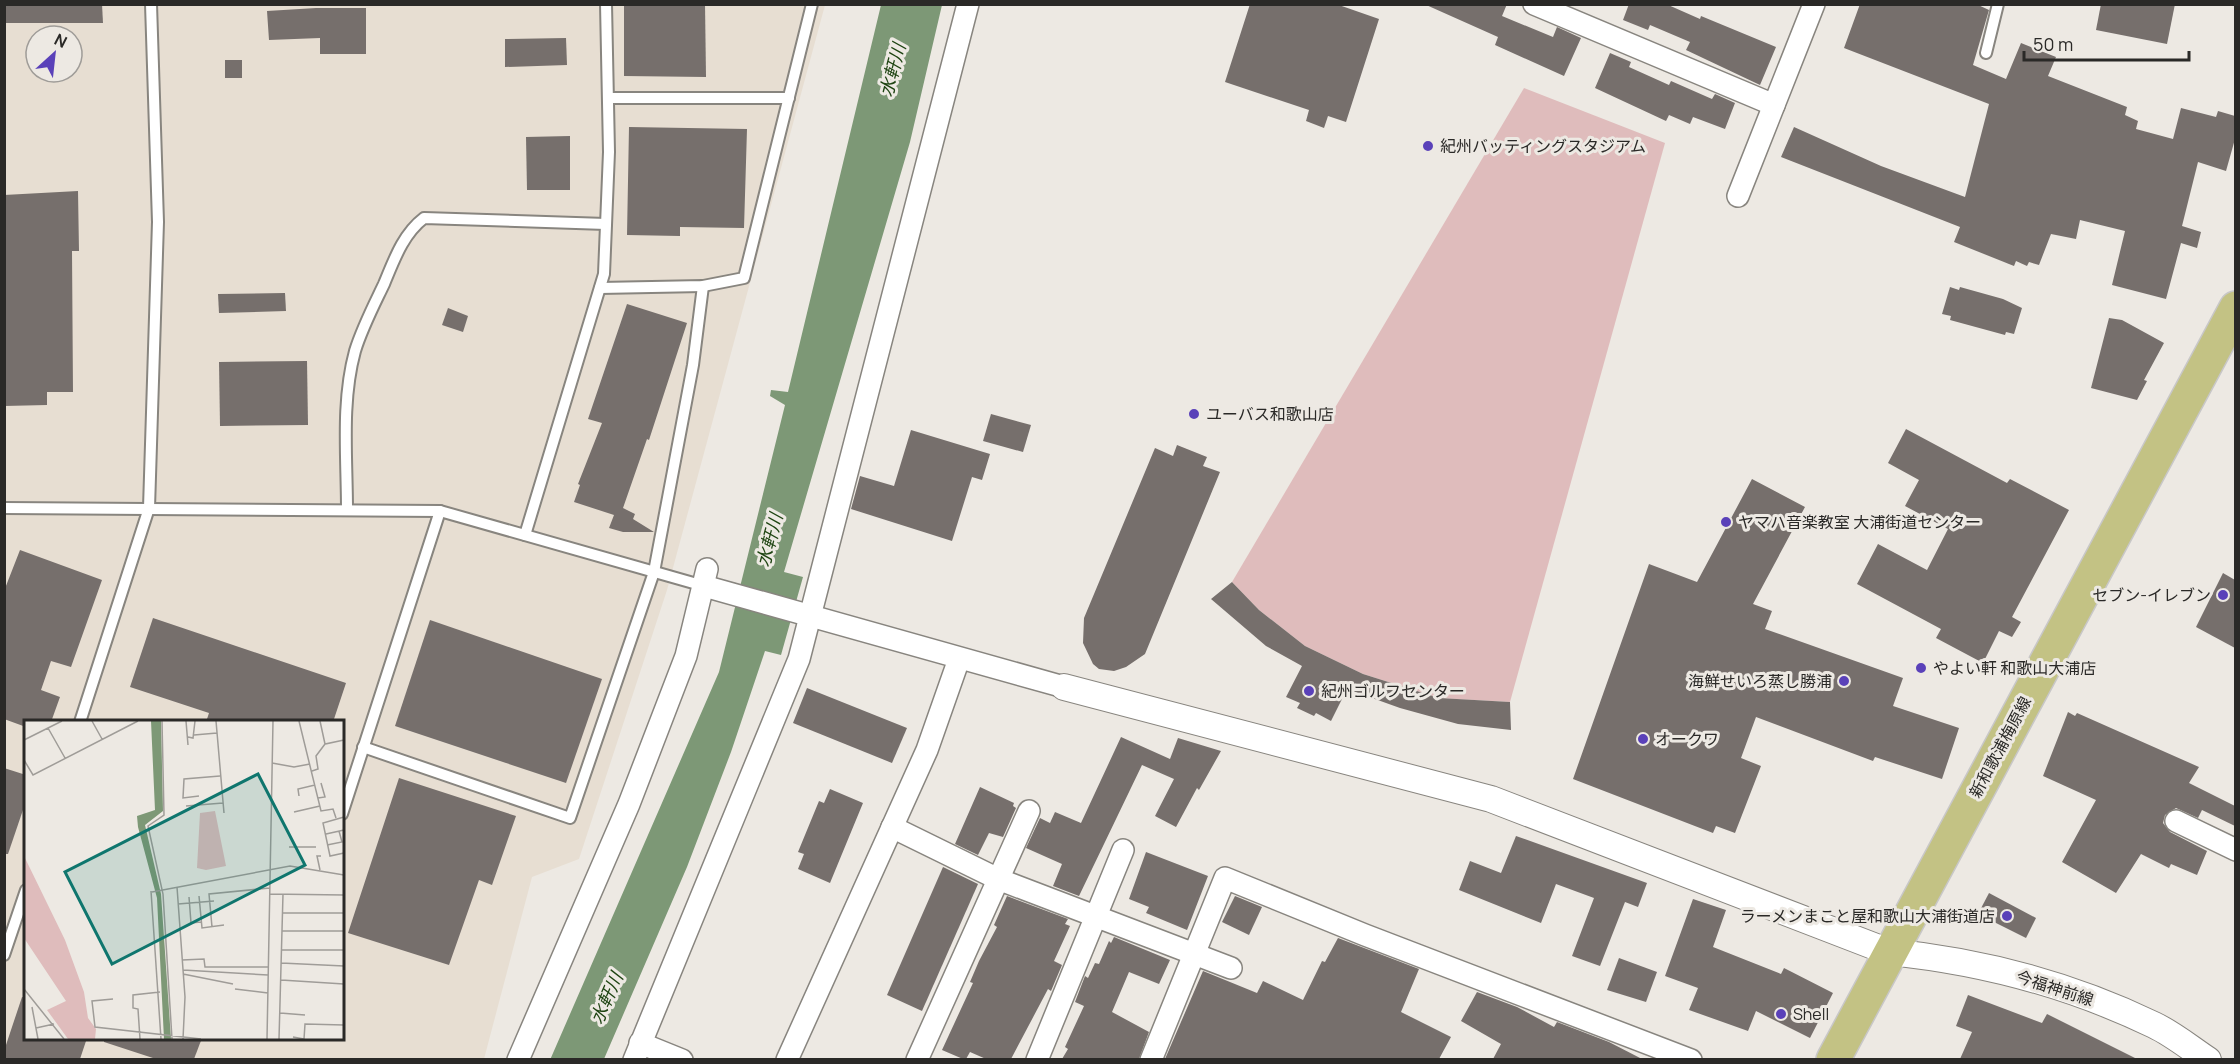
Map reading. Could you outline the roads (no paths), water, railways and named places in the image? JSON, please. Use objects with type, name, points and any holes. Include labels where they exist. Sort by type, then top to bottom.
[{"type":"main road","name":"新和歌浦梅原線","points":[[1833,1059],[2235,308]]},
{"type":"street","points":[[682,1059],[637,1051],[799,658],[802,614],[968,4]]},
{"type":"street","points":[[1534,4],[1774,105]]},
{"type":"street","points":[[1737,196],[1815,4]]},
{"type":"street","points":[[518,1059],[629,804],[686,656],[706,578],[802,614],[1064,687]]},
{"type":"street","points":[[787,1059],[927,750],[959,659]]},
{"type":"street","name":"今福神前線","points":[[1064,687],[1491,799],[1889,952],[1940,957],[2026,977],[2156,1025],[2208,1059]]},
{"type":"street","points":[[917,1059],[1029,811]]},
{"type":"street","points":[[2176,821],[2235,850]]},
{"type":"street","points":[[892,827],[998,879],[1231,968]]},
{"type":"street","points":[[1037,1059],[1123,850]]},
{"type":"street","points":[[1151,1059],[1225,878],[1365,935],[1691,1059]]},
{"type":"lane","points":[[81,720],[149,508],[158,222],[150,4]]},
{"type":"lane","points":[[525,535],[604,274],[609,152],[606,4]]},
{"type":"lane","points":[[600,288],[703,286],[744,278],[812,4]]},
{"type":"lane","points":[[1986,53],[1998,4]]},
{"type":"lane","points":[[608,98],[789,98]]},
{"type":"lane","points":[[347,510],[346,407],[354,358],[398,250],[414,226],[424,218],[606,224]]},
{"type":"lane","points":[[363,747],[570,818],[654,572],[693,365],[703,286]]},
{"type":"lane","points":[[4,508],[440,511],[654,572],[706,578]]},
{"type":"lane","points":[[344,807],[440,511]]},
{"type":"lane","points":[[4,955],[24,896]]},
{"type":"water","name":"水軒川","points":[[881,5],[942,5],[910,142],[784,572],[803,577],[781,655],[765,651],[731,752],[687,867],[604,1059],[550,1060],[719,672],[785,405],[770,396],[771,390],[788,392]]},
{"type":"place","name":"紀州バッティングスタジアム","points":[[1428,146]]},
{"type":"place","name":"ユーバス和歌山店","points":[[1194,414]]},
{"type":"place","name":"ヤマハ音楽教室 大浦街道センター","points":[[1726,522]]},
{"type":"place","name":"セブン-イレブン","points":[[2223,595]]},
{"type":"place","name":"やよい軒 和歌山大浦店","points":[[1921,668]]},
{"type":"place","name":"海鮮せいろ蒸し勝浦","points":[[1844,681]]},
{"type":"place","name":"紀州ゴルフセンター","points":[[1309,691]]},
{"type":"place","name":"オークワ","points":[[1643,739]]},
{"type":"place","name":"ラーメンまこと屋和歌山大浦街道店","points":[[2007,916]]},
{"type":"place","name":"Shell","points":[[1781,1014]]}]
